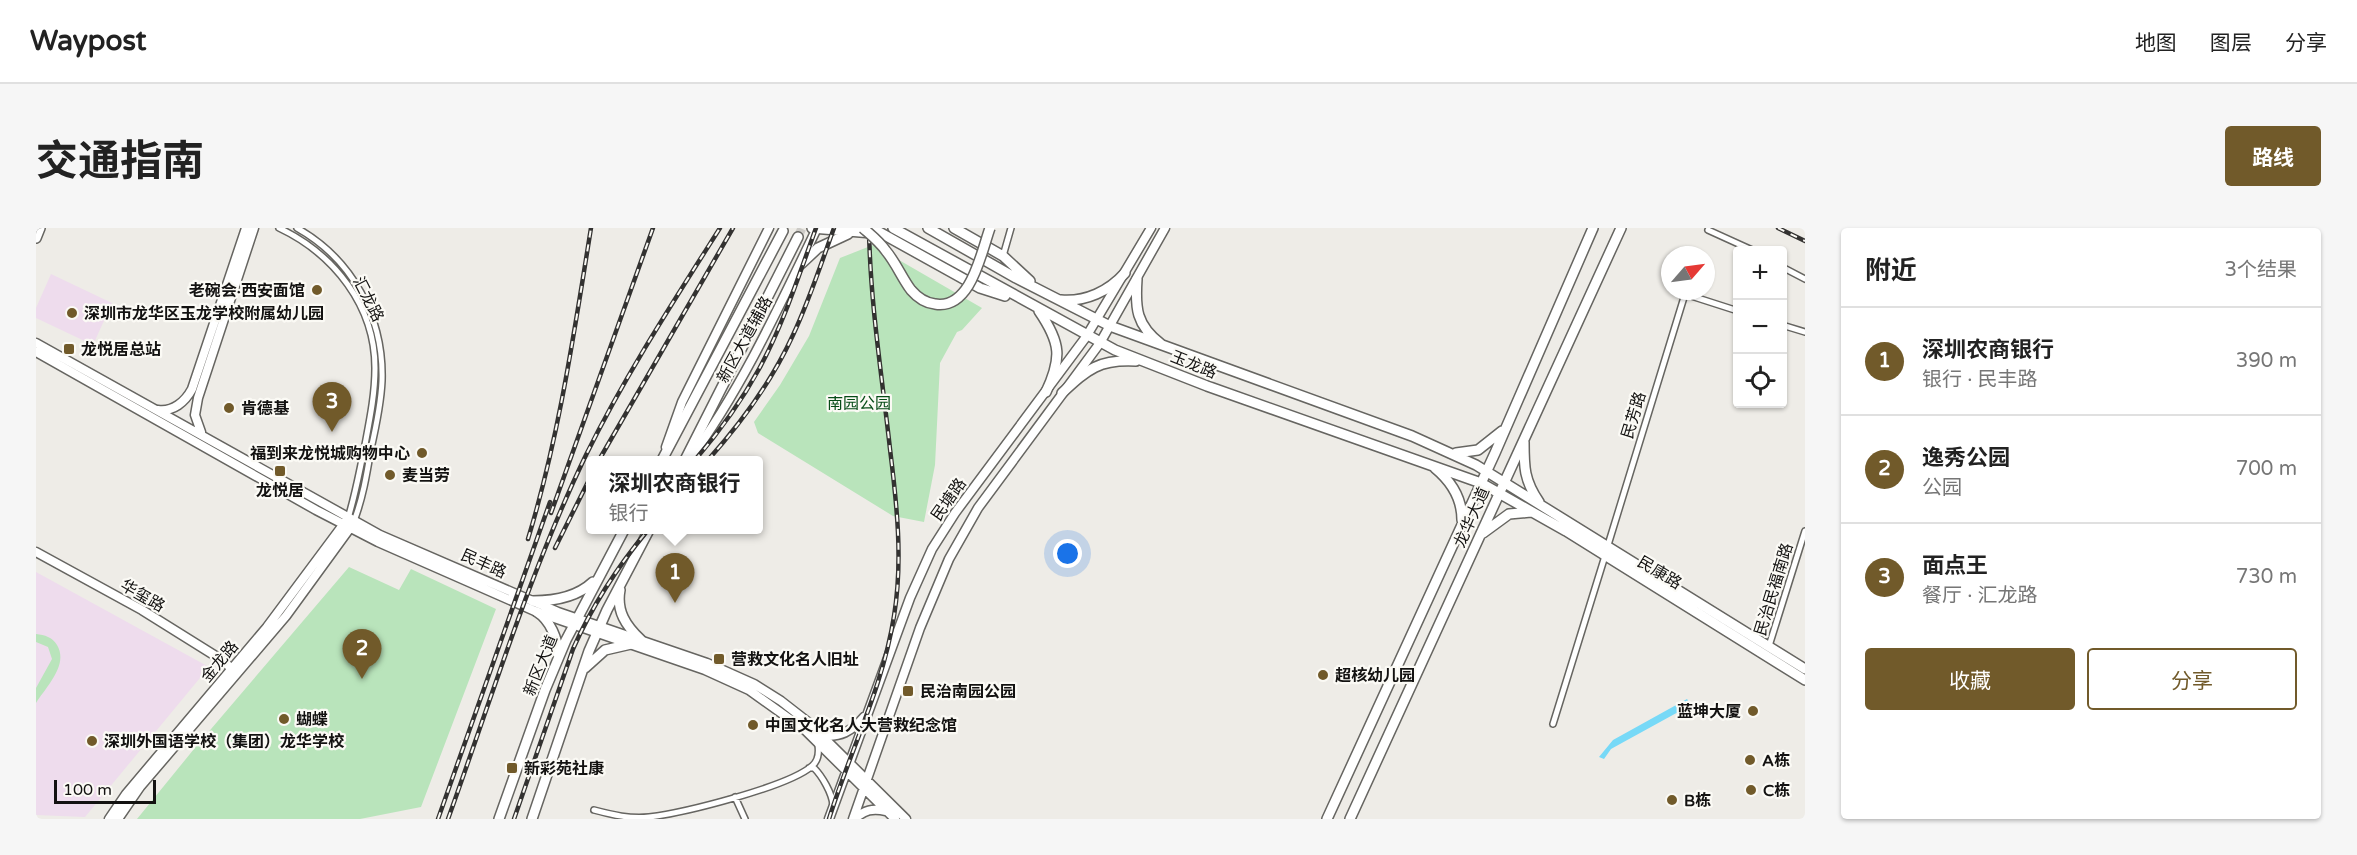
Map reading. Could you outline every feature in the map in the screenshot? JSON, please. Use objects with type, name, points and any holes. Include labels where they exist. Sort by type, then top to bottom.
[{"type":"main road","points":[[36,237],[40,228]]},
{"type":"main road","points":[[157,410],[176,406],[188,396],[192,389],[246,228]]},
{"type":"main road","points":[[203,435],[195,421],[198,398],[254,228]]},
{"type":"main road","name":"新区大道辅路","points":[[663,456],[682,402],[769,228]]},
{"type":"main road","points":[[815,228],[860,230],[882,235]]},
{"type":"main road","name":"新区大道辅路","points":[[690,456],[715,423],[801,264],[815,228]]},
{"type":"main road","points":[[872,228],[980,288],[1024,302]]},
{"type":"main road","name":"玉龙路","points":[[893,228],[1100,343],[1218,389],[1405,454],[1481,483],[1499,493]]},
{"type":"main road","name":"玉龙路","points":[[928,228],[965,250],[1110,326],[1412,436],[1449,451],[1504,482]]},
{"type":"main road","points":[[954,228],[1003,256],[1036,287]]},
{"type":"main road","points":[[860,230],[886,250],[916,296],[939,305],[954,300],[966,289],[990,228]]},
{"type":"main road","name":"民塘路","points":[[829,819],[910,598],[932,549],[955,513],[1097,320],[1151,228]]},
{"type":"main road","name":"民塘路","points":[[854,819],[920,628],[949,560],[978,508],[1100,343],[1165,228]]},
{"type":"main road","name":"龙华大道","points":[[1327,819],[1481,483],[1593,228]]},
{"type":"main road","name":"龙华大道","points":[[1350,819],[1621,228]]},
{"type":"main road","points":[[801,264],[826,243],[860,230]]},
{"type":"main road","points":[[664,456],[783,231]]},
{"type":"main road","points":[[689,456],[798,237]]},
{"type":"main road","points":[[1139,249],[1150,255]]},
{"type":"main road","points":[[1056,319],[1062,301],[1098,294],[1110,288],[1125,273]]},
{"type":"main road","points":[[1137,279],[1136,304],[1140,320],[1150,334],[1165,347]]},
{"type":"main road","points":[[1038,309],[1058,349],[1056,368],[1046,392]]},
{"type":"main road","points":[[1134,357],[1142,339]]},
{"type":"main road","name":"民丰路","points":[[36,343],[203,435],[349,523],[533,601],[574,622]]},
{"type":"main road","name":"民丰路","points":[[36,352],[349,523],[537,612],[636,642],[741,686],[819,737],[866,785],[906,819]]},
{"type":"main road","points":[[1062,393],[1084,373],[1101,363],[1119,360],[1150,362]]},
{"type":"main road","points":[[1449,451],[1463,453],[1478,450],[1507,425]]},
{"type":"main road","points":[[1405,454],[1412,436]]},
{"type":"main road","points":[[1525,436],[1523,464],[1527,480],[1543,506]]},
{"type":"main road","points":[[1431,464],[1444,476],[1456,493],[1462,510],[1462,524]]},
{"type":"main road","name":"民康路","points":[[1504,482],[1608,545],[1768,650],[1805,680]]},
{"type":"main road","name":"民康路","points":[[1499,493],[1768,650],[1805,669]]},
{"type":"main road","points":[[1479,537],[1509,514],[1534,513]]},
{"type":"main road","name":"金龙路","points":[[109,819],[126,794],[279,612],[349,523]]},
{"type":"main road","name":"金龙路","points":[[118,819],[140,787],[286,616],[349,523]]},
{"type":"main road","name":"新区大道","points":[[500,819],[558,657],[574,622],[622,534]]},
{"type":"main road","points":[[532,819],[581,672],[598,630],[647,534]]},
{"type":"main road","name":"华玺路","points":[[36,552],[142,610],[222,660],[232,669]]},
{"type":"main road","points":[[533,601],[567,597],[585,590],[597,579]]},
{"type":"main road","points":[[581,672],[591,660],[605,650],[636,642],[623,619],[618,598],[620,585]]},
{"type":"main road","points":[[537,612],[542,615],[553,633],[558,657]]},
{"type":"main road","points":[[819,737],[840,735],[858,724],[867,712]]},
{"type":"main road","name":"民丰路","points":[[866,785],[895,819]]},
{"type":"main road","points":[[854,819],[864,811],[871,809],[887,812]]},
{"type":"street","name":"汇龙路","points":[[279,228],[313,247],[341,275],[363,310],[371,335],[375,367],[373,402],[349,523]]},
{"type":"street","name":"汇龙路","points":[[297,228],[321,244],[348,271],[369,308],[378,333],[382,364],[380,403],[361,499],[349,523]]},
{"type":"street","points":[[1003,256],[1011,228]]},
{"type":"street","points":[[1708,230],[1743,246]]},
{"type":"street","points":[[1787,270],[1805,279]]},
{"type":"street","name":"民芳路","points":[[1608,545],[1684,294],[1733,310]]},
{"type":"street","points":[[1787,327],[1805,332]]},
{"type":"street","name":"民治民福南路","points":[[1768,650],[1805,531]]},
{"type":"street","points":[[1553,724],[1605,556]]},
{"type":"street","points":[[808,769],[817,758],[819,737]]},
{"type":"street","points":[[594,810],[631,818],[650,817],[735,797],[813,767],[817,770],[831,796],[833,807]]},
{"type":"street","points":[[735,797],[744,819]]},
{"type":"shaded area","name":"深圳市龙华区玉龙学校附属幼儿园","points":[[51,274],[112,303],[93,345],[36,318],[36,308]]},
{"type":"shaded area","name":"深圳外国语学校（集团）龙华学校","points":[[36,572],[209,667],[85,817],[36,815]]},
{"type":"green space","name":"南园公园","points":[[873,245],[982,308],[962,330],[957,332],[940,363],[935,465],[924,522],[893,516],[758,433],[754,422],[780,385],[809,336],[840,258]]},
{"type":"green space","points":[[349,567],[399,590],[411,569],[496,609],[421,807],[360,819],[137,819],[194,749]]},
{"type":"green space","points":[[36,634],[48,637],[55,642],[60,653],[60,660],[55,676],[36,703],[36,688],[52,659],[48,647],[36,642]]},
{"type":"water","points":[[1687,699],[1691,705],[1611,749],[1604,759],[1599,757],[1613,740]]},
{"type":"tunnel","points":[[798,237],[802,228]]},
{"type":"railway","points":[[528,539],[557,423],[591,228]]},
{"type":"railway","points":[[551,513],[653,228]]},
{"type":"railway","points":[[448,819],[529,589],[586,455],[633,368],[720,228]]},
{"type":"railway","points":[[601,456],[733,228]]},
{"type":"railway","points":[[698,456],[745,393],[768,352],[816,228]]},
{"type":"railway","points":[[711,456],[733,431],[776,369],[804,309],[834,228]]},
{"type":"railway","points":[[829,819],[882,668],[897,595],[899,554],[897,512],[874,311],[869,228]]},
{"type":"railway","points":[[1778,228],[1805,241]]},
{"type":"railway","points":[[555,548],[586,486]]},
{"type":"railway","points":[[438,819],[550,502]]},
{"type":"railway","points":[[514,819],[573,649],[606,587],[645,534]]},
{"type":"place","name":"老碗会·西安面馆","points":[[317,290]]},
{"type":"place","name":"深圳市龙华区玉龙学校附属幼儿园","points":[[72,313]]},
{"type":"place","name":"龙悦居总站","points":[[69,349]]},
{"type":"place","name":"肯德基","points":[[229,408]]},
{"type":"place","name":"面点王","points":[[332,432]]},
{"type":"place","name":"福到来龙悦城购物中心","points":[[422,453]]},
{"type":"place","name":"龙悦居","points":[[280,471]]},
{"type":"place","name":"麦当劳","points":[[390,475]]},
{"type":"place","name":"深圳农商银行","points":[[675,603]]},
{"type":"place","name":"营救文化名人旧址","points":[[719,659]]},
{"type":"place","name":"超核幼儿园","points":[[1323,675]]},
{"type":"place","name":"逸秀公园","points":[[362,679]]},
{"type":"place","name":"民治南园公园","points":[[908,691]]},
{"type":"place","name":"蓝坤大厦","points":[[1753,711]]},
{"type":"place","name":"蝴蝶","points":[[284,719]]},
{"type":"place","name":"中国文化名人大营救纪念馆","points":[[753,725]]},
{"type":"place","name":"深圳外国语学校（集团）龙华学校","points":[[92,741]]},
{"type":"place","name":"A栋","points":[[1750,760]]},
{"type":"place","name":"新彩苑社康","points":[[512,768]]},
{"type":"place","name":"C栋","points":[[1751,790]]},
{"type":"place","name":"B栋","points":[[1672,800]]}]
